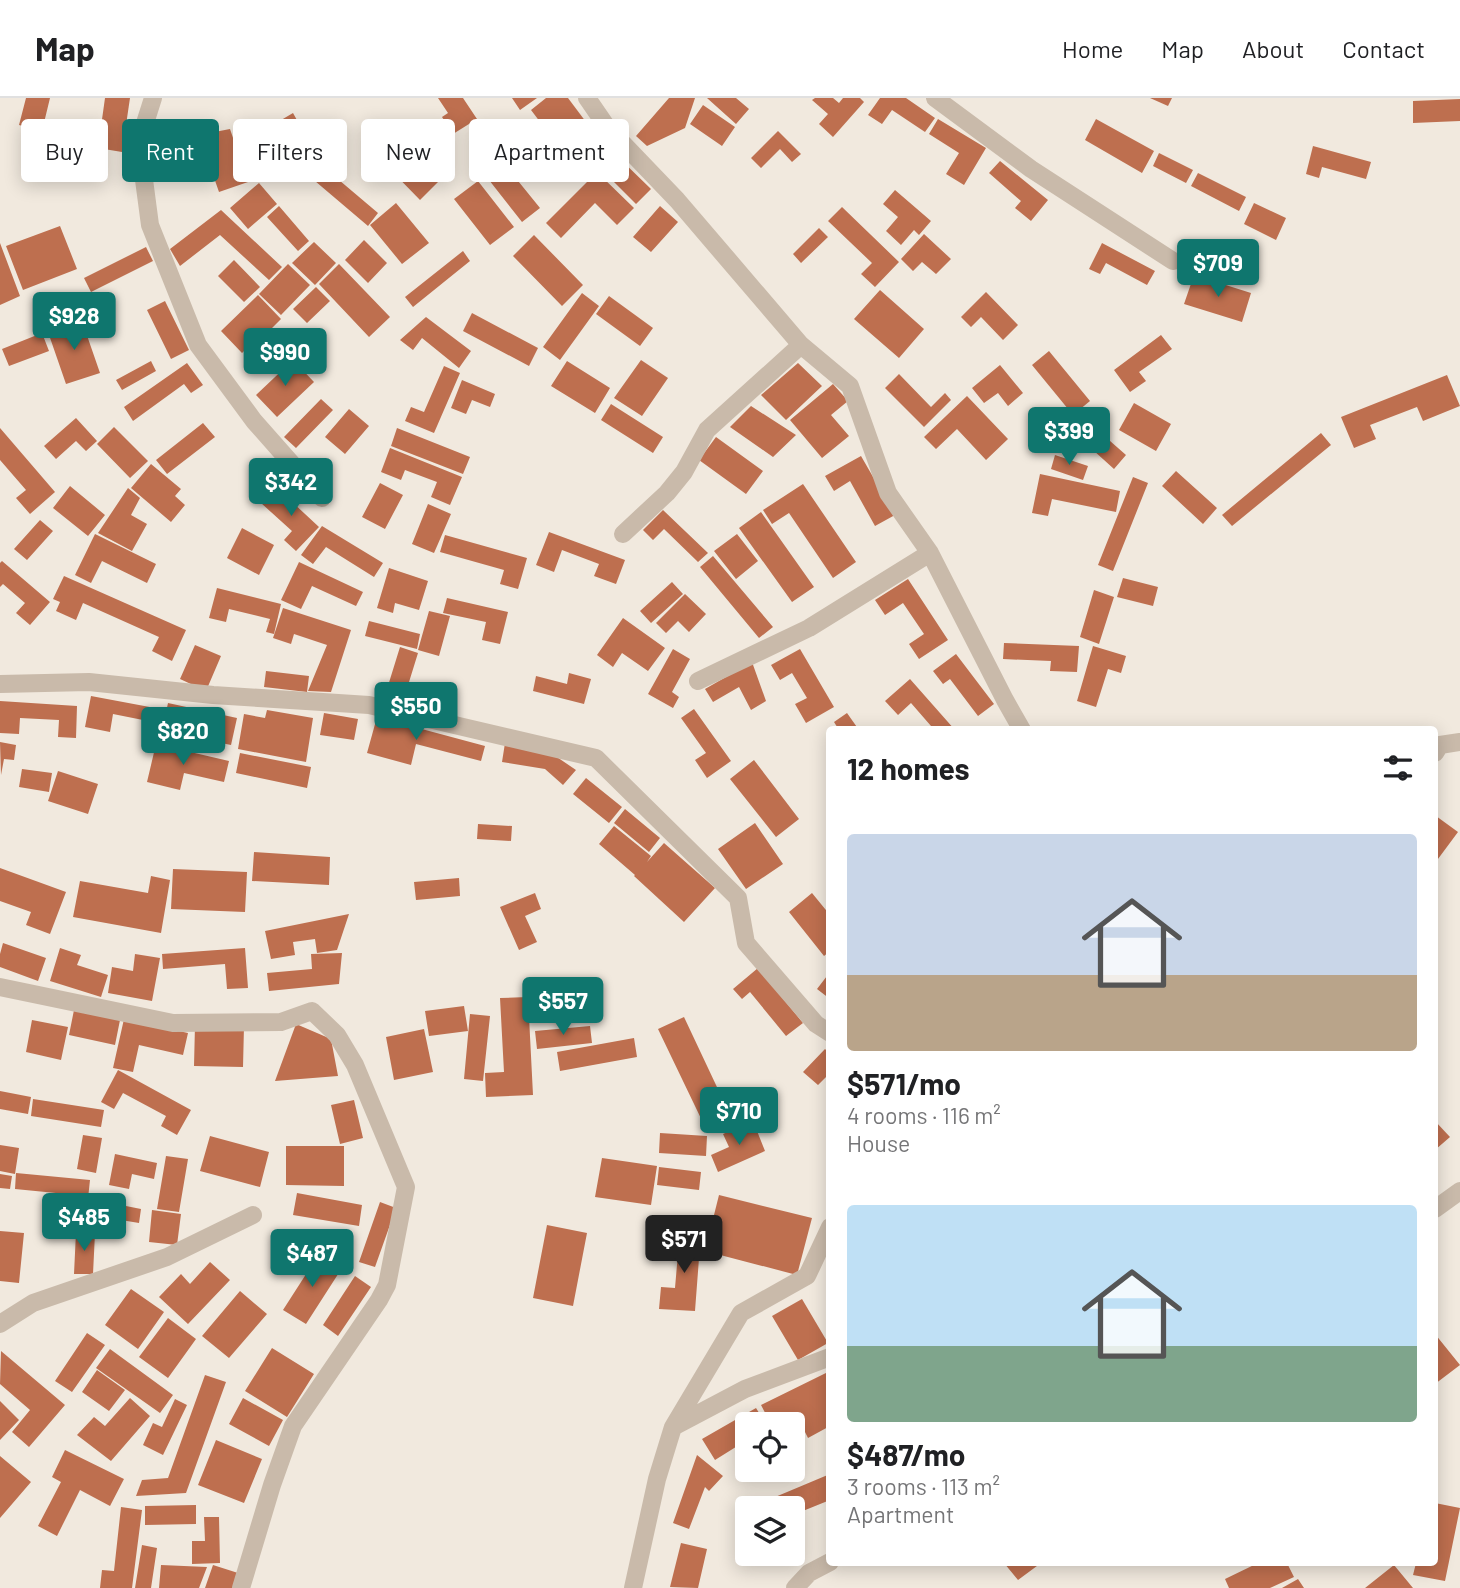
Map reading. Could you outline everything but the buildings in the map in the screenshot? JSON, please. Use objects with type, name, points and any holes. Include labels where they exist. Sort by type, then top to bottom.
[{"type":"street","points":[[153,98],[139,142],[150,225],[198,345],[254,421],[322,498]]},
{"type":"street","points":[[587,98],[607,127],[677,200],[801,345],[850,386],[888,494],[930,553],[1017,726]]},
{"type":"street","points":[[934,98],[1031,169],[1173,261]]},
{"type":"street","points":[[623,534],[667,493],[684,472],[708,430],[801,345]]},
{"type":"street","points":[[698,681],[809,628],[930,553]]},
{"type":"street","points":[[0,684],[89,682],[213,695],[369,705],[596,758],[738,898],[746,943],[816,1024],[826,1030]]},
{"type":"street","points":[[1438,748],[1440,745],[1460,742]]},
{"type":"street","points":[[0,987],[173,1023],[281,1022],[312,1011],[337,1035],[355,1065],[406,1187],[387,1285],[293,1426],[241,1588]]},
{"type":"street","points":[[1438,1207],[1460,1191]]},
{"type":"street","points":[[0,1324],[33,1303],[167,1257],[253,1215]]},
{"type":"street","points":[[633,1588],[657,1479],[673,1427],[741,1313],[807,1276],[826,1236]]},
{"type":"street","points":[[673,1427],[745,1390],[826,1359]]},
{"type":"street","points":[[795,1588],[809,1573],[826,1564]]}]
